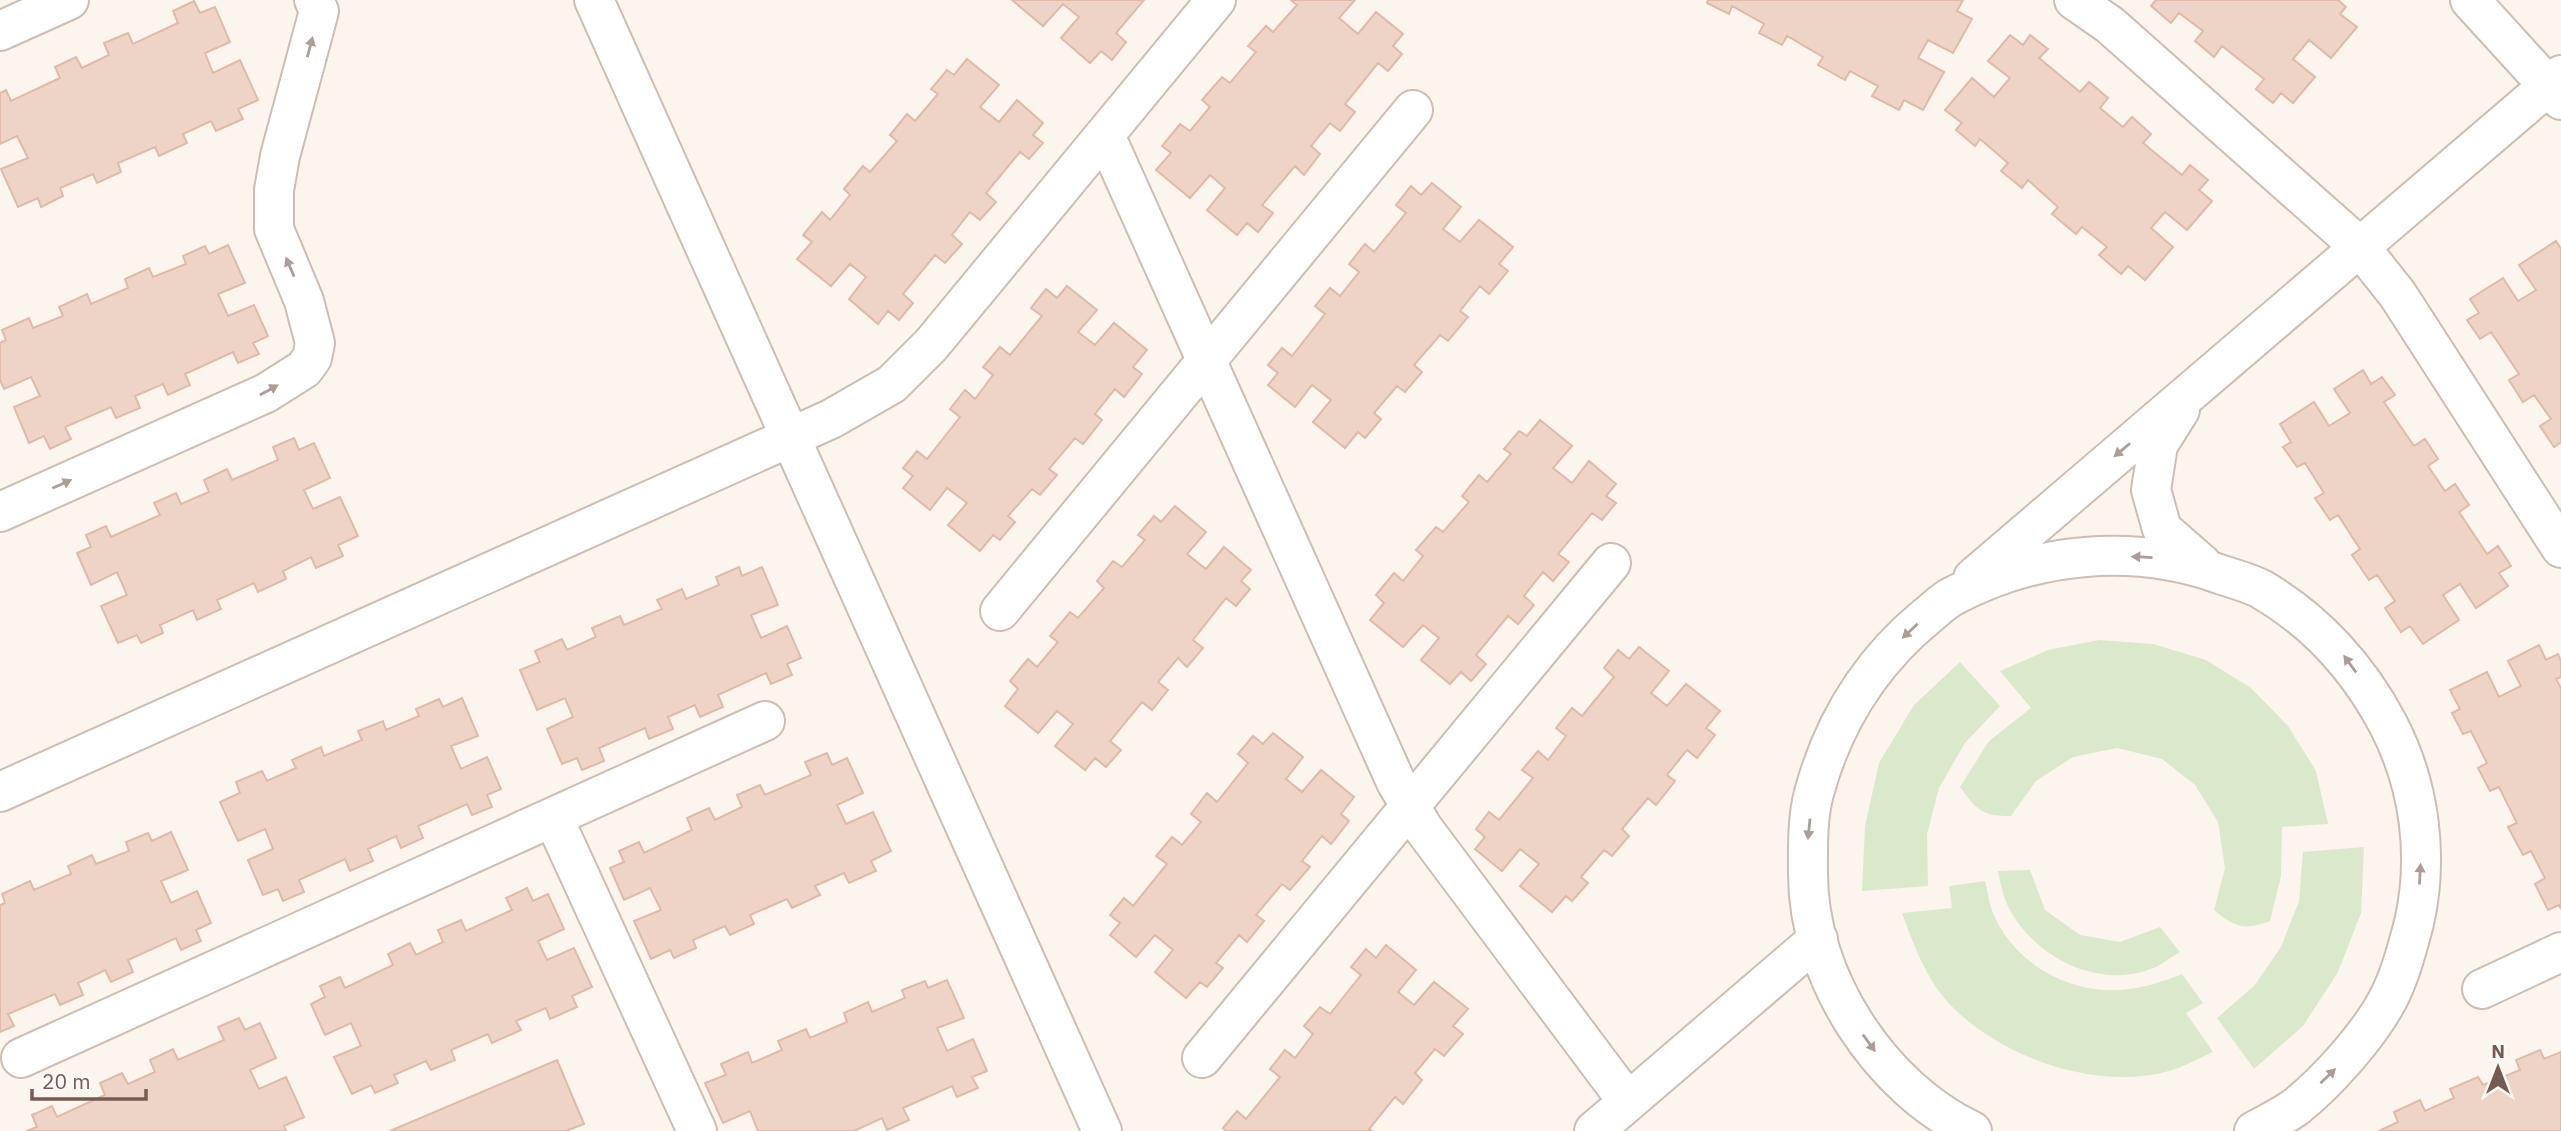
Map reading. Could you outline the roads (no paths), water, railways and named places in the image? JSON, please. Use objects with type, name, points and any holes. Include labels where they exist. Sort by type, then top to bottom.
[{"type":"street","points":[[0,31],[69,0]]},
{"type":"street","points":[[594,0],[1102,1131]]},
{"type":"street","points":[[0,792],[831,419],[892,384],[931,345],[1216,0]]},
{"type":"street","points":[[2074,0],[2110,25],[2360,247],[2398,295],[2561,548]]},
{"type":"street","points":[[1972,1131],[1921,1100],[1885,1065],[1857,1026],[1833,985],[1818,939],[1808,892],[1808,844],[1813,796],[1829,748],[1849,706],[1875,667],[1910,630],[2360,247],[2557,86],[2470,0]]},
{"type":"street","points":[[0,512],[266,393],[304,369],[312,358],[315,343],[304,301],[274,229],[274,190],[280,156],[326,4]]},
{"type":"street","points":[[1000,611],[1413,110]]},
{"type":"street","points":[[1105,135],[1396,782],[1423,828],[1628,1102]]},
{"type":"street","points":[[2193,390],[2158,445],[2151,490],[2162,529],[2209,570]]},
{"type":"street","points":[[1950,598],[2000,576],[2052,560],[2104,555],[2158,557],[2209,570],[2259,588],[2342,653],[2374,697],[2398,744],[2414,795],[2421,848],[2419,901],[2407,951],[2387,1001],[2294,1123],[2255,1131]]},
{"type":"street","points":[[1202,1058],[1611,563]]},
{"type":"street","points":[[22,1058],[765,721]]},
{"type":"street","points":[[553,817],[697,1131]]},
{"type":"street","points":[[1594,1131],[1818,939]]},
{"type":"street","points":[[2482,989],[2561,952]]}]
